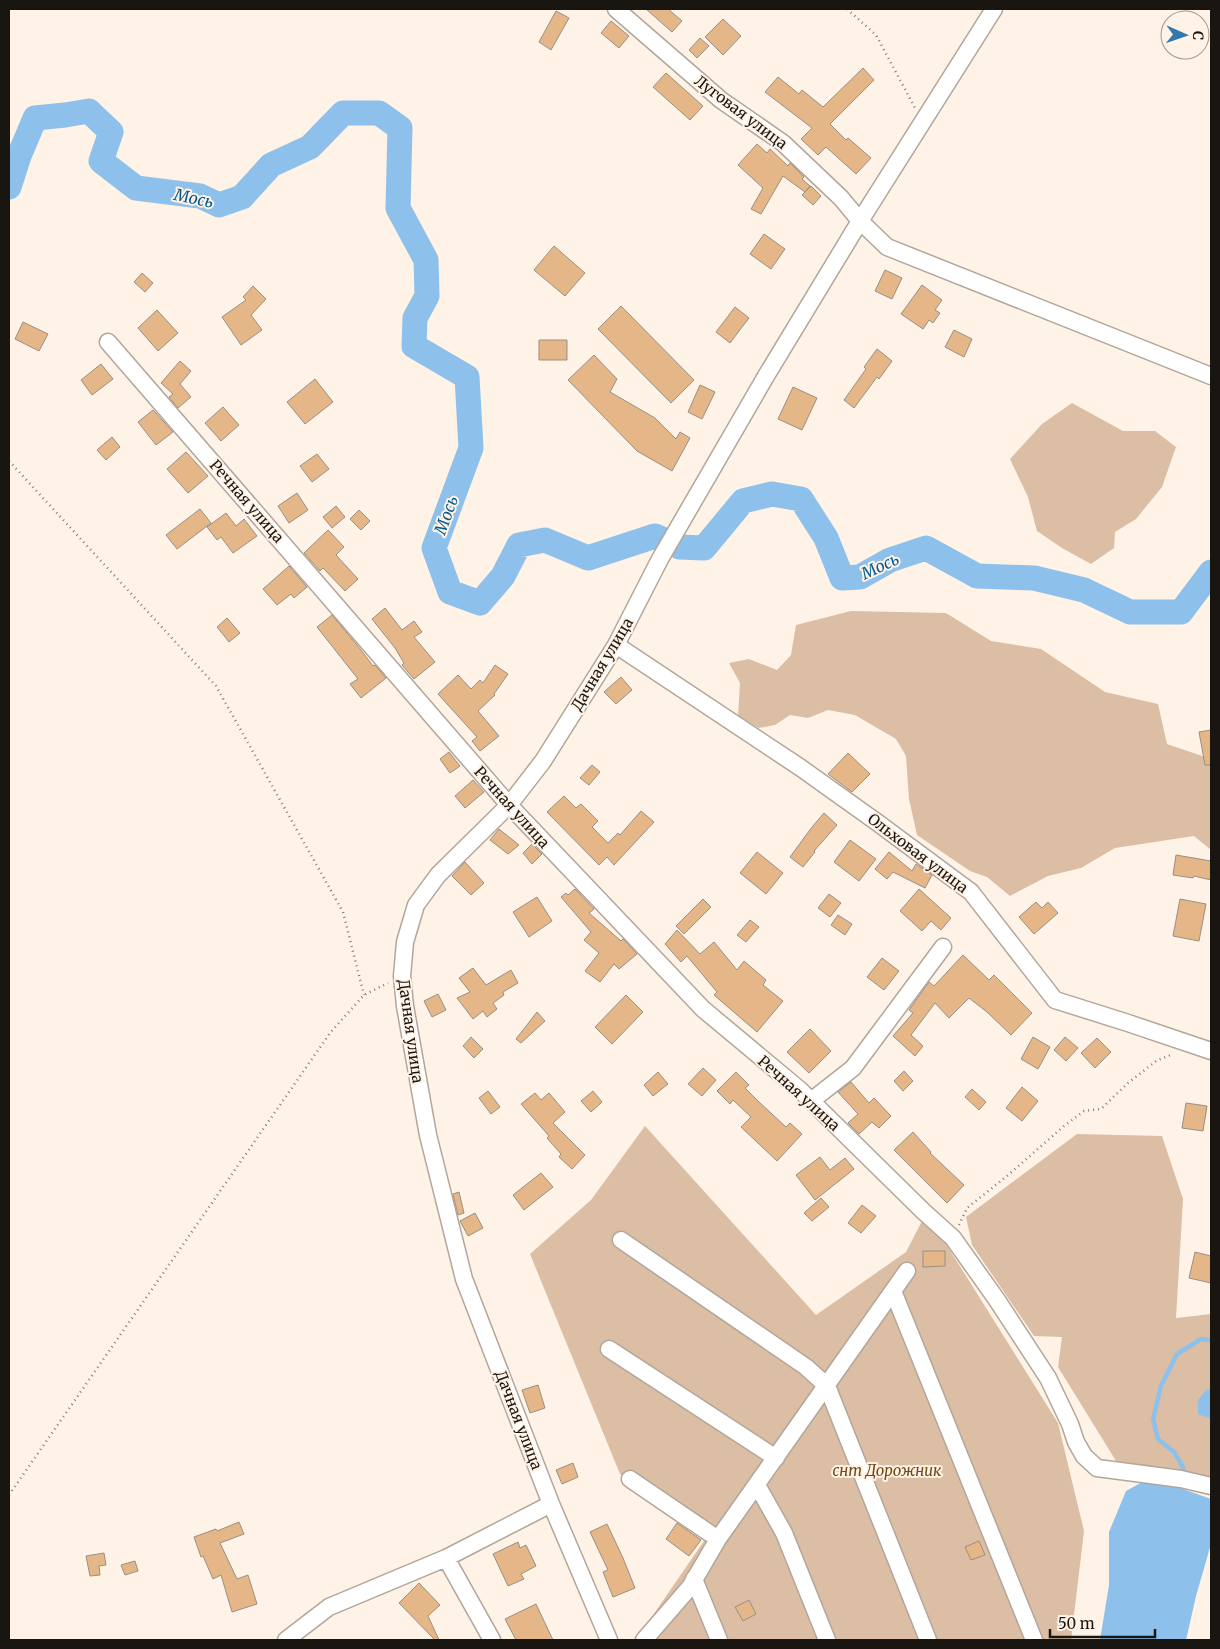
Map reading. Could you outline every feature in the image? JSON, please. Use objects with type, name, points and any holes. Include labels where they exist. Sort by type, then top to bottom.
[{"type":"street","name":"Луговая улица","points":[[616,9],[721,100],[783,143],[841,198],[860,221],[887,247],[1211,376]]},
{"type":"street","name":"Дачная улица","points":[[608,1640],[551,1504],[464,1279],[428,1135],[405,1006],[402,976],[405,942],[416,904],[438,875],[509,805],[543,761],[616,645],[660,559],[766,376],[860,221],[994,9]]},
{"type":"street","name":"Речная улица","points":[[108,342],[509,805],[703,1009],[810,1101],[953,1238],[997,1300],[1048,1378],[1084,1456],[1098,1468],[1181,1478],[1211,1486]]},
{"type":"street","name":"Ольховая улица","points":[[616,645],[801,768],[971,892],[1055,1000],[1205,1049]]},
{"type":"street","points":[[810,1101],[853,1068],[943,947]]},
{"type":"street","points":[[621,1240],[806,1367],[827,1386],[928,1640]]},
{"type":"street","points":[[644,1640],[684,1594],[718,1539],[907,1271]]},
{"type":"street","points":[[893,1291],[1034,1640]]},
{"type":"street","points":[[609,1349],[776,1458]]},
{"type":"street","points":[[630,1478],[718,1539]]},
{"type":"street","points":[[757,1486],[784,1532],[827,1640]]},
{"type":"street","points":[[286,1640],[329,1607],[446,1558],[551,1504]]},
{"type":"street","points":[[446,1558],[492,1640]]},
{"type":"street","points":[[694,1579],[719,1640]]},
{"type":"path","points":[[847,9],[876,35],[923,122]]},
{"type":"path","points":[[9,461],[216,686],[343,912],[364,995]]},
{"type":"path","points":[[9,1496],[330,1033],[364,995],[402,976]]},
{"type":"path","points":[[953,1238],[967,1208],[1064,1126],[1084,1111],[1101,1109],[1128,1083],[1156,1061],[1169,1055],[1205,1049]]},
{"type":"green space","points":[[1072,403],[1123,431],[1155,431],[1176,447],[1162,487],[1136,519],[1115,532],[1114,548],[1091,564],[1037,531],[1028,497],[1010,459],[1042,424]]},
{"type":"green space","points":[[851,611],[946,613],[991,641],[1041,649],[1105,692],[1158,704],[1167,744],[1211,759],[1211,850],[1194,836],[1115,848],[1081,868],[1048,876],[1010,896],[987,877],[970,871],[917,835],[909,799],[906,756],[896,739],[855,715],[828,710],[808,718],[790,715],[775,725],[759,728],[738,716],[740,683],[729,663],[749,659],[777,670],[791,655],[796,625]]},
{"type":"green space","name":"снт Дорожник","points":[[645,1126],[816,1315],[906,1252],[922,1221],[941,1236],[1058,1423],[1084,1531],[1071,1640],[640,1640],[638,1637],[706,1538],[620,1474],[530,1254],[591,1200]]},
{"type":"green space","points":[[1077,1134],[1162,1136],[1183,1199],[1176,1318],[1211,1314],[1211,1479],[1129,1467],[1116,1461],[1058,1367],[1062,1337],[1034,1336],[972,1245],[966,1217]]},
{"type":"water","points":[[1207,1389],[1211,1389],[1211,1419],[1198,1414],[1198,1400]]},
{"type":"water","points":[[1146,1480],[1180,1488],[1211,1499],[1211,1544],[1186,1640],[1100,1640],[1109,1585],[1109,1532],[1126,1491]]},
{"type":"building","points":[[646,9],[668,9],[682,21],[672,32]]},
{"type":"building","points":[[556,11],[569,18],[551,50],[539,42]]},
{"type":"building","points":[[723,19],[741,36],[723,55],[705,37]]},
{"type":"building","points":[[611,21],[629,36],[619,48],[601,33]]},
{"type":"building","points":[[700,38],[709,46],[697,58],[689,50]]},
{"type":"building","points":[[863,68],[874,80],[830,124],[846,140],[848,138],[871,158],[856,174],[826,147],[818,155],[801,139],[812,128],[765,92],[778,77],[799,94],[802,90],[823,107]]},
{"type":"building","points":[[666,73],[703,106],[690,120],[653,87]]},
{"type":"building","points":[[757,144],[767,153],[770,149],[788,166],[790,163],[810,186],[805,192],[783,176],[761,214],[751,209],[763,188],[738,165]]},
{"type":"building","points":[[811,186],[821,196],[813,205],[802,195]]},
{"type":"building","points":[[764,234],[785,249],[771,269],[750,254]]},
{"type":"building","points":[[554,246],[585,273],[565,296],[534,270]]},
{"type":"building","points":[[885,270],[902,278],[892,299],[875,291]]},
{"type":"building","points":[[142,273],[153,283],[145,292],[134,282]]},
{"type":"building","points":[[922,285],[942,300],[935,310],[940,313],[933,323],[929,320],[923,329],[901,314]]},
{"type":"building","points":[[253,286],[266,299],[251,315],[262,330],[241,345],[222,317],[246,300],[243,297]]},
{"type":"building","points":[[621,306],[694,380],[671,403],[598,329]]},
{"type":"building","points":[[735,307],[749,318],[730,343],[716,332]]},
{"type":"building","points":[[157,310],[178,333],[158,351],[138,328]]},
{"type":"building","points":[[23,322],[48,334],[39,351],[15,339]]},
{"type":"building","points":[[954,330],[972,339],[964,357],[945,347]]},
{"type":"building","points":[[539,340],[567,340],[567,360],[539,360]]},
{"type":"building","points":[[877,349],[892,361],[879,379],[877,377],[854,408],[844,400],[866,369],[864,367]]},
{"type":"building","points":[[594,355],[617,379],[610,392],[655,418],[676,439],[680,432],[690,438],[672,471],[637,451],[568,380]]},
{"type":"building","points":[[180,361],[191,371],[180,384],[191,397],[178,408],[169,397],[173,394],[161,383]]},
{"type":"building","points":[[101,364],[113,379],[92,395],[81,380]]},
{"type":"building","points":[[315,379],[333,402],[305,424],[287,402]]},
{"type":"building","points":[[700,385],[715,392],[702,419],[688,412]]},
{"type":"building","points":[[793,387],[817,398],[802,430],[778,419]]},
{"type":"building","points":[[223,407],[239,425],[221,441],[205,423]]},
{"type":"building","points":[[153,410],[173,432],[156,445],[138,422]]},
{"type":"building","points":[[112,437],[120,447],[106,460],[97,450]]},
{"type":"building","points":[[186,452],[208,476],[188,493],[167,469]]},
{"type":"building","points":[[317,454],[329,469],[312,482],[300,466]]},
{"type":"building","points":[[297,493],[308,510],[289,523],[278,506]]},
{"type":"building","points":[[336,506],[345,517],[332,528],[323,517]]},
{"type":"building","points":[[200,509],[211,523],[177,549],[166,535]]},
{"type":"building","points":[[359,510],[370,521],[361,530],[350,519]]},
{"type":"building","points":[[226,513],[236,526],[244,519],[257,536],[233,553],[221,537],[217,540],[207,527]]},
{"type":"building","points":[[328,530],[344,547],[336,555],[358,579],[345,591],[323,568],[320,571],[304,553]]},
{"type":"building","points":[[289,566],[307,587],[294,598],[291,594],[277,605],[263,589]]},
{"type":"building","points":[[385,608],[402,630],[414,621],[422,632],[414,637],[435,662],[414,679],[402,665],[404,663],[395,648],[372,619]]},
{"type":"building","points":[[332,615],[373,666],[375,665],[386,678],[361,698],[350,684],[358,679],[317,627]]},
{"type":"building","points":[[227,618],[240,633],[229,642],[217,627]]},
{"type":"building","points":[[495,665],[508,674],[495,695],[478,711],[499,736],[480,751],[472,741],[477,737],[438,694],[458,675],[471,689],[480,680],[483,683]]},
{"type":"building","points":[[621,677],[632,690],[616,704],[604,692]]},
{"type":"building","points":[[1211,730],[1211,765],[1205,765],[1199,732]]},
{"type":"building","points":[[449,752],[460,766],[450,773],[440,759]]},
{"type":"building","points":[[848,753],[870,774],[852,792],[828,774]]},
{"type":"building","points":[[592,765],[600,772],[589,785],[580,778]]},
{"type":"building","points":[[473,780],[484,792],[465,808],[455,796]]},
{"type":"building","points":[[564,796],[576,808],[581,804],[598,821],[592,827],[608,843],[618,833],[620,835],[641,811],[654,822],[614,865],[607,857],[599,865],[547,812]]},
{"type":"building","points":[[824,813],[837,825],[814,851],[803,867],[790,857]]},
{"type":"building","points":[[499,829],[519,845],[508,854],[490,840]]},
{"type":"building","points":[[850,840],[876,859],[859,881],[834,862]]},
{"type":"building","points":[[532,844],[542,854],[532,864],[523,853]]},
{"type":"building","points":[[757,852],[783,873],[766,894],[740,873]]},
{"type":"building","points":[[889,852],[912,871],[916,864],[932,875],[925,888],[893,872],[887,879],[875,869]]},
{"type":"building","points":[[1176,855],[1211,861],[1211,880],[1194,876],[1193,878],[1173,875]]},
{"type":"building","points":[[465,862],[484,883],[471,895],[452,876]]},
{"type":"building","points":[[575,889],[594,909],[589,913],[621,941],[623,939],[637,954],[619,969],[614,964],[600,982],[585,971],[599,953],[584,940],[591,932],[561,897],[566,893],[568,895]]},
{"type":"building","points":[[919,889],[951,918],[941,930],[931,921],[922,931],[900,911]]},
{"type":"building","points":[[829,894],[841,903],[830,917],[818,908]]},
{"type":"building","points":[[537,897],[552,921],[529,937],[513,912]]},
{"type":"building","points":[[703,899],[711,907],[684,934],[676,926]]},
{"type":"building","points":[[1180,899],[1206,904],[1199,941],[1173,936]]},
{"type":"building","points":[[1036,902],[1042,908],[1048,902],[1058,913],[1034,934],[1019,917]]},
{"type":"building","points":[[838,915],[852,924],[845,935],[831,925]]},
{"type":"building","points":[[750,920],[759,927],[746,942],[737,935]]},
{"type":"building","points":[[677,930],[700,954],[714,942],[737,970],[744,961],[766,980],[763,985],[783,1001],[757,1032],[714,995],[717,992],[687,956],[681,962],[665,944]]},
{"type":"building","points":[[963,955],[989,980],[994,975],[1032,1013],[1011,1035],[969,998],[949,1018],[935,1003],[911,1035],[923,1046],[915,1056],[893,1036],[913,1013],[909,1010],[929,982],[934,986]]},
{"type":"building","points":[[882,958],[899,971],[884,990],[867,977]]},
{"type":"building","points":[[473,968],[486,985],[511,970],[518,983],[503,992],[504,995],[493,1003],[497,1009],[487,1017],[483,1011],[473,1019],[457,998],[470,992],[459,978]]},
{"type":"building","points":[[438,994],[446,1010],[432,1017],[424,1001]]},
{"type":"building","points":[[626,995],[643,1012],[612,1044],[595,1027]]},
{"type":"building","points":[[537,1012],[545,1021],[521,1043],[516,1039]]},
{"type":"building","points":[[810,1029],[831,1051],[809,1073],[787,1052]]},
{"type":"building","points":[[471,1037],[483,1049],[474,1058],[463,1046]]},
{"type":"building","points":[[1033,1037],[1050,1047],[1038,1069],[1021,1059]]},
{"type":"building","points":[[1065,1037],[1078,1048],[1066,1061],[1054,1050]]},
{"type":"building","points":[[1097,1038],[1111,1052],[1095,1068],[1081,1053]]},
{"type":"building","points":[[703,1068],[716,1080],[702,1096],[688,1084]]},
{"type":"building","points":[[904,1071],[913,1081],[903,1091],[894,1081]]},
{"type":"building","points":[[658,1072],[668,1084],[653,1096],[644,1085]]},
{"type":"building","points":[[736,1072],[749,1085],[745,1088],[758,1101],[786,1127],[790,1123],[802,1134],[777,1161],[741,1127],[751,1117],[733,1100],[730,1104],[717,1091]]},
{"type":"building","points":[[851,1082],[869,1103],[874,1098],[891,1116],[879,1128],[872,1122],[859,1134],[848,1123],[858,1114],[838,1092]]},
{"type":"building","points":[[1022,1087],[1038,1101],[1022,1121],[1006,1108]]},
{"type":"building","points":[[972,1089],[986,1102],[979,1110],[965,1097]]},
{"type":"building","points":[[488,1091],[500,1107],[491,1114],[479,1098]]},
{"type":"building","points":[[593,1091],[602,1102],[591,1112],[581,1101]]},
{"type":"building","points":[[535,1093],[541,1100],[549,1093],[565,1112],[553,1123],[585,1155],[572,1169],[559,1157],[561,1154],[547,1138],[549,1136],[521,1104]]},
{"type":"building","points":[[1186,1103],[1207,1106],[1203,1131],[1182,1128]]},
{"type":"building","points":[[913,1132],[930,1153],[964,1185],[947,1203],[894,1150]]},
{"type":"building","points":[[820,1157],[830,1170],[845,1158],[854,1169],[815,1200],[796,1175]]},
{"type":"building","points":[[541,1173],[553,1187],[524,1210],[513,1195]]},
{"type":"building","points":[[459,1192],[464,1213],[458,1215],[453,1194]]},
{"type":"building","points":[[821,1198],[829,1207],[812,1221],[804,1213]]},
{"type":"building","points":[[862,1205],[876,1216],[861,1233],[848,1223]]},
{"type":"building","points":[[475,1213],[483,1228],[468,1236],[460,1221]]},
{"type":"building","points":[[923,1251],[945,1251],[945,1266],[923,1267]]},
{"type":"building","points":[[1195,1252],[1211,1256],[1211,1283],[1189,1278]]},
{"type":"building","points":[[538,1385],[545,1408],[530,1413],[522,1390]]},
{"type":"building","points":[[573,1463],[578,1477],[562,1484],[556,1470]]},
{"type":"building","points":[[239,1522],[244,1534],[220,1543],[237,1579],[248,1575],[257,1604],[232,1612],[221,1575],[213,1579],[203,1556],[201,1557],[194,1537],[216,1529],[217,1531]]},
{"type":"building","points":[[677,1523],[701,1540],[689,1556],[666,1539]]},
{"type":"building","points":[[607,1524],[635,1588],[613,1597],[603,1572],[608,1570],[590,1532]]},
{"type":"building","points":[[979,1541],[985,1555],[971,1560],[965,1547]]},
{"type":"building","points":[[518,1542],[520,1548],[526,1545],[536,1566],[521,1574],[524,1579],[508,1586],[493,1554]]},
{"type":"building","points":[[104,1553],[106,1565],[99,1566],[100,1575],[90,1576],[86,1556]]},
{"type":"building","points":[[135,1561],[138,1571],[125,1575],[121,1565]]},
{"type":"building","points":[[419,1583],[440,1605],[428,1616],[439,1640],[435,1640],[399,1603]]},
{"type":"building","points":[[749,1600],[756,1614],[743,1621],[735,1607]]},
{"type":"building","points":[[536,1604],[553,1640],[516,1640],[505,1619]]},
{"type":"waterway","name":"Мось","points":[[9,187],[19,156],[35,118],[89,111],[111,132],[101,161],[136,188],[200,196],[219,205],[242,197],[271,165],[310,147],[343,113],[379,113],[400,128],[398,208],[426,260],[427,296],[415,318],[414,346],[467,377],[471,448],[434,548],[450,592],[480,603],[503,576],[519,545],[545,540],[588,558],[655,536],[680,547],[704,548],[743,501],[772,494],[801,499],[826,538],[842,578],[860,577],[890,560],[926,548],[977,576],[1034,578],[1084,590],[1130,612],[1181,612],[1211,572]]},
{"type":"waterway","points":[[1184,1469],[1174,1452],[1158,1439],[1153,1419],[1161,1386],[1177,1354],[1201,1339],[1211,1340]]}]
